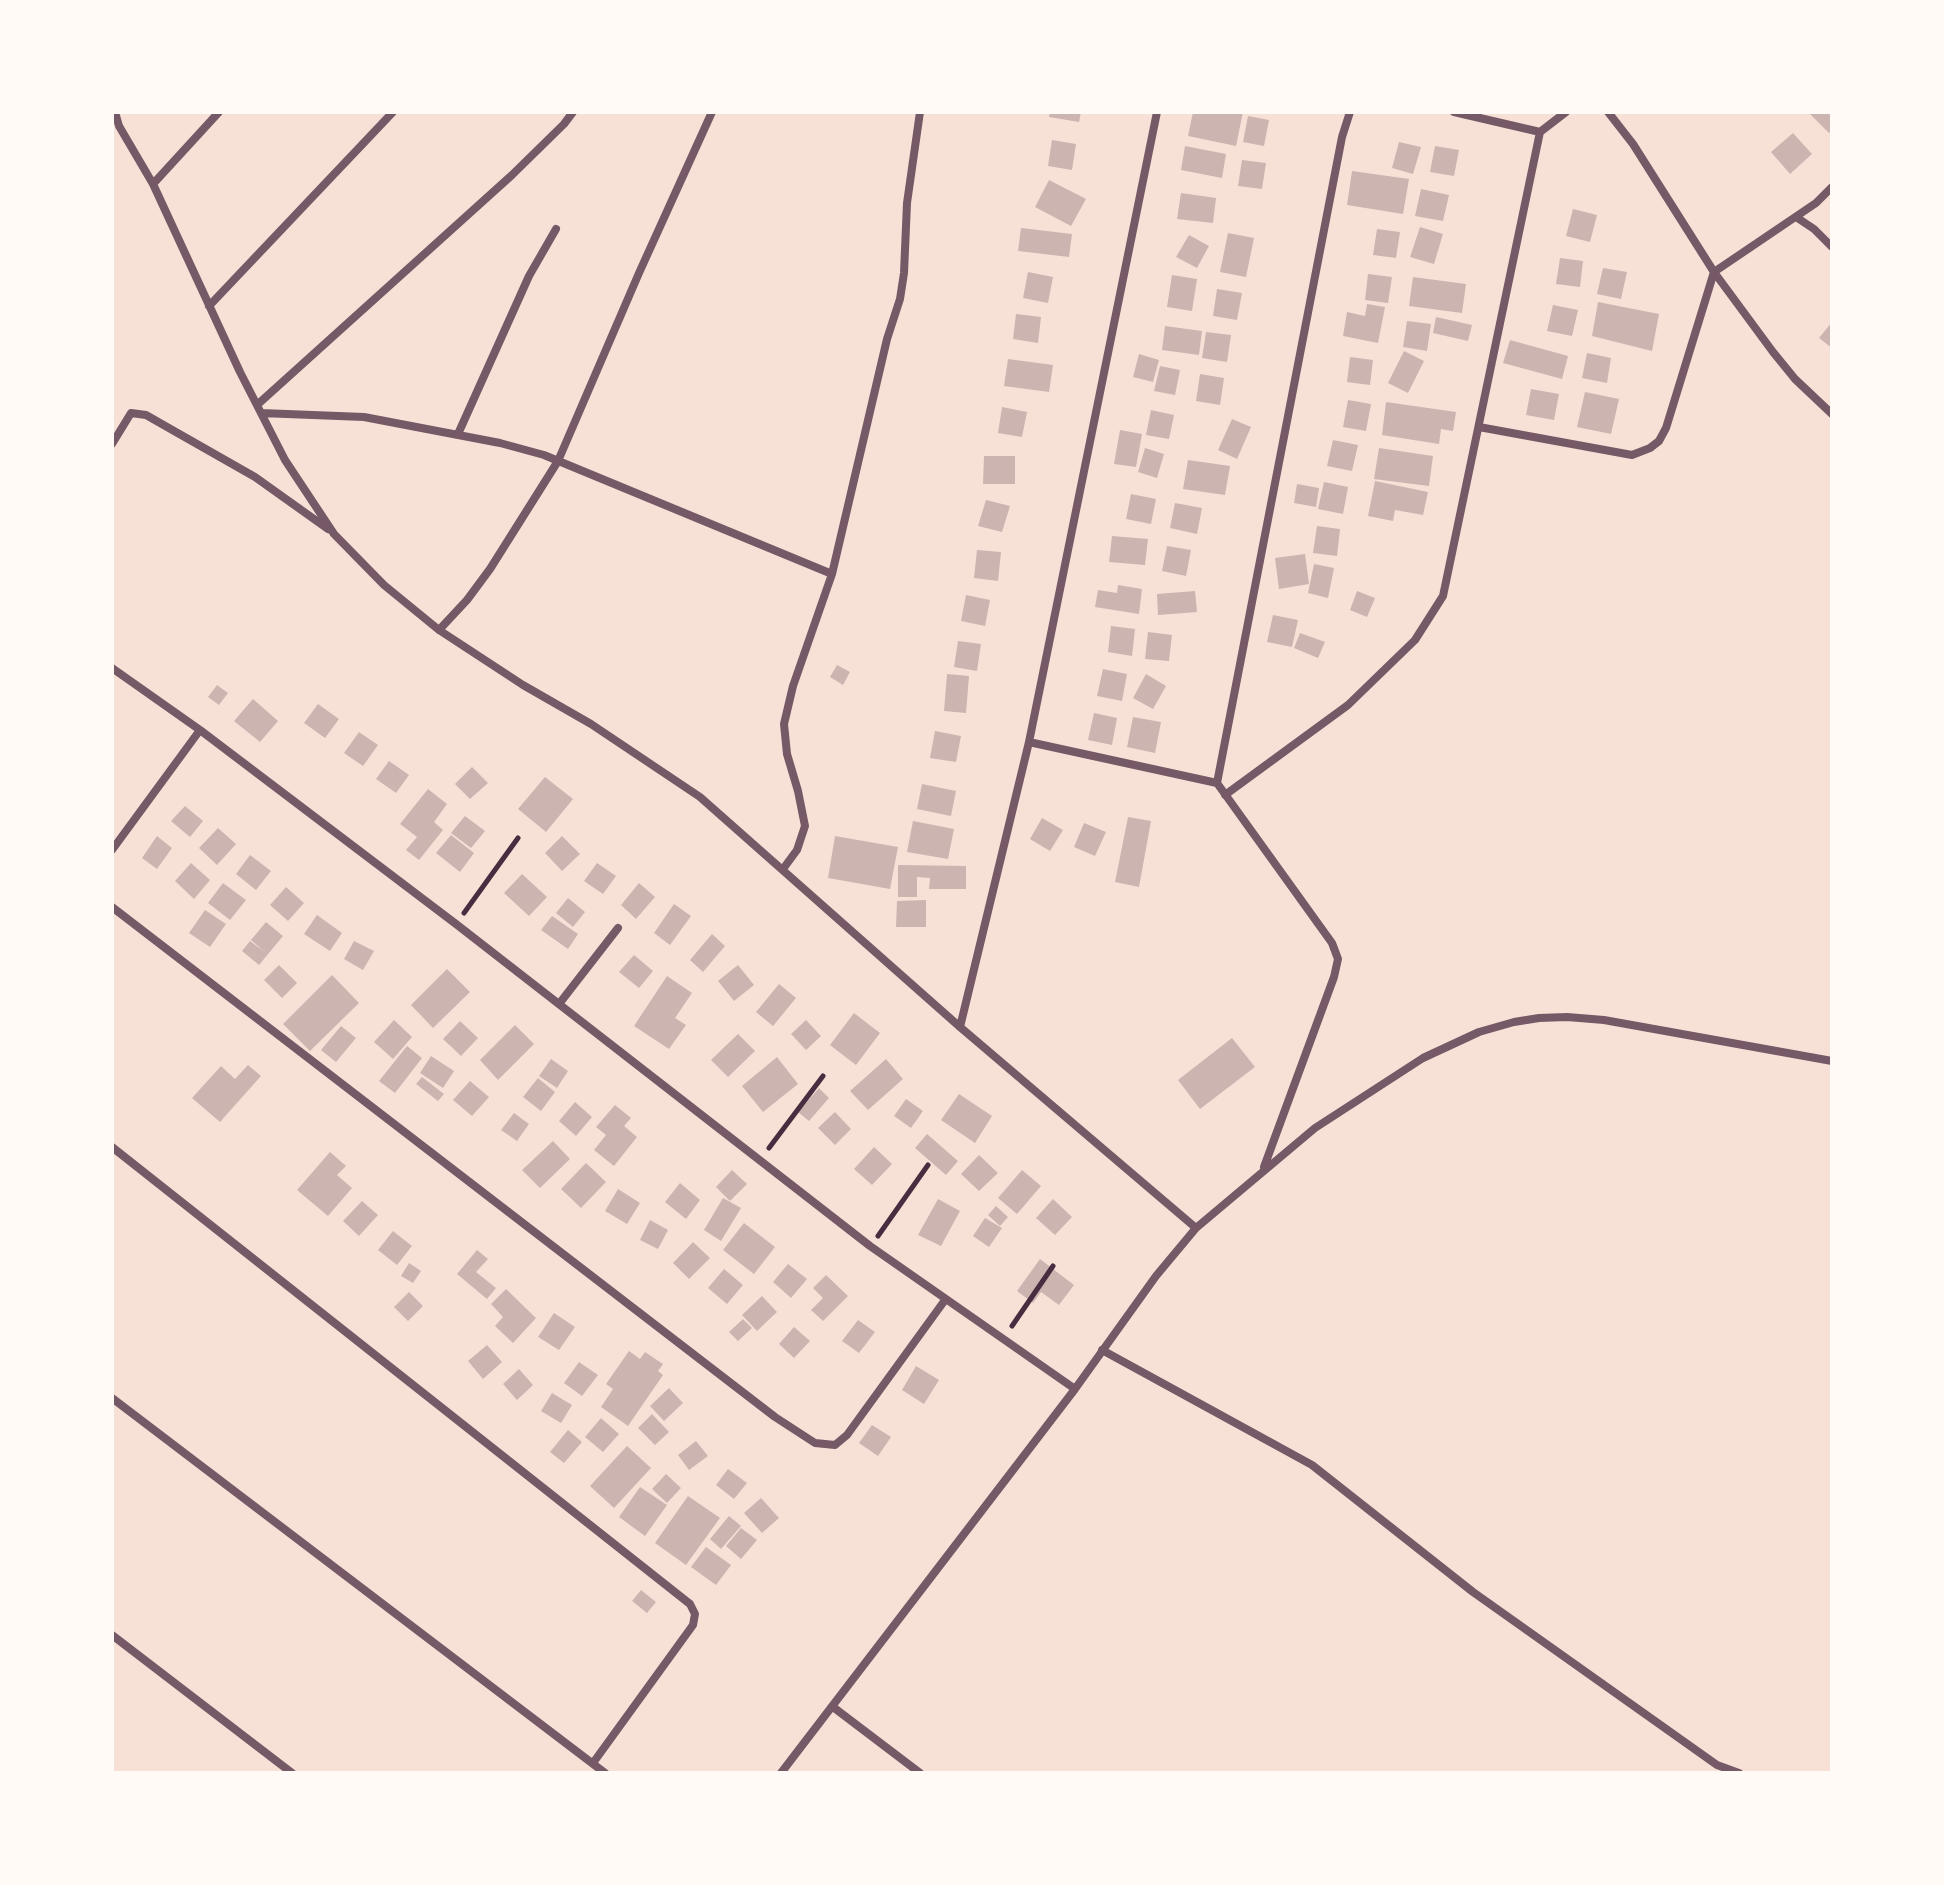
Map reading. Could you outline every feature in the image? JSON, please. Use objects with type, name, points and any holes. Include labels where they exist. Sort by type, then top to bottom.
[{"type":"street","points":[[115,112],[119,126],[153,184],[285,460],[334,534]]},
{"type":"street","points":[[153,184],[219,112]]},
{"type":"street","points":[[209,306],[393,112]]},
{"type":"street","points":[[259,409],[512,175],[573,112]]},
{"type":"street","points":[[439,630],[482,579],[558,461],[712,112]]},
{"type":"street","points":[[783,869],[797,850],[805,826],[787,754],[784,724],[793,686],[832,574],[887,339],[900,299],[907,203],[920,112]]},
{"type":"street","points":[[960,1027],[1029,742],[1157,112]]},
{"type":"street","points":[[1217,783],[1342,137],[1350,112]]},
{"type":"street","points":[[1454,112],[1540,132]]},
{"type":"street","points":[[1225,795],[1348,705],[1387,669],[1428,623],[1443,596],[1540,132],[1566,112]]},
{"type":"street","points":[[1608,112],[1633,144],[1714,272],[1773,352],[1795,379],[1832,414]]},
{"type":"street","points":[[1479,427],[1632,455],[1650,448],[1659,441],[1666,428],[1714,272],[1816,203],[1832,187]]},
{"type":"street","points":[[1796,217],[1832,247]]},
{"type":"street","points":[[458,434],[529,276],[556,229]]},
{"type":"street","points":[[259,409],[364,417],[500,443],[558,461],[832,574]]},
{"type":"street","points":[[112,444],[131,413],[146,415],[255,477],[334,534],[384,585],[439,630],[523,685],[591,724],[700,797],[960,1027],[1196,1228]]},
{"type":"street","points":[[112,668],[200,730],[456,924],[870,1246],[1075,1389]]},
{"type":"street","points":[[112,850],[200,730]]},
{"type":"street","points":[[1029,742],[1217,783],[1332,943],[1338,959],[1334,977],[1264,1169]]},
{"type":"street","points":[[112,907],[750,1398],[815,1443],[835,1445],[847,1435],[945,1300]]},
{"type":"street","points":[[559,1004],[618,928]]},
{"type":"street","points":[[781,1773],[1075,1389],[1156,1276],[1196,1228],[1315,1128],[1423,1058],[1479,1032],[1514,1022],[1567,1017],[1604,1020],[1832,1061]]},
{"type":"street","points":[[112,1147],[690,1604],[695,1614],[693,1625],[593,1763]]},
{"type":"street","points":[[1102,1350],[1312,1465],[1473,1592],[1717,1765],[1739,1773]]},
{"type":"street","points":[[112,1398],[605,1773]]},
{"type":"street","points":[[112,1635],[292,1773]]},
{"type":"street","points":[[833,1707],[920,1773]]},
{"type":"path","points":[[456,924],[518,838]]},
{"type":"path","points":[[759,1162],[823,1076]]},
{"type":"path","points":[[870,1246],[928,1165]]},
{"type":"path","points":[[1002,1340],[1053,1266]]},
{"type":"building","points":[[1050,112],[1081,112],[1079,122],[1049,117]]},
{"type":"building","points":[[1193,112],[1243,112],[1236,146],[1188,136]]},
{"type":"building","points":[[1808,112],[1832,112],[1832,129],[1829,133]]},
{"type":"building","points":[[1248,116],[1269,120],[1264,146],[1243,142]]},
{"type":"building","points":[[1793,133],[1812,154],[1790,174],[1771,152]]},
{"type":"building","points":[[1052,140],[1076,144],[1072,170],[1048,166]]},
{"type":"building","points":[[1399,142],[1421,147],[1413,174],[1392,168]]},
{"type":"building","points":[[1185,146],[1226,154],[1222,178],[1181,170]]},
{"type":"building","points":[[1435,146],[1459,150],[1454,176],[1430,172]]},
{"type":"building","points":[[1242,160],[1266,163],[1262,189],[1238,186]]},
{"type":"building","points":[[1352,171],[1409,179],[1403,214],[1347,205]]},
{"type":"building","points":[[1049,180],[1086,199],[1071,226],[1035,207]]},
{"type":"building","points":[[1421,189],[1449,195],[1443,221],[1415,216]]},
{"type":"building","points":[[1181,193],[1216,198],[1213,223],[1177,219]]},
{"type":"building","points":[[1573,209],[1597,215],[1590,242],[1566,236]]},
{"type":"building","points":[[1420,227],[1443,234],[1434,264],[1410,257]]},
{"type":"building","points":[[1021,228],[1072,234],[1069,257],[1018,251]]},
{"type":"building","points":[[1377,229],[1400,232],[1396,258],[1373,255]]},
{"type":"building","points":[[1228,233],[1254,238],[1246,277],[1220,272]]},
{"type":"building","points":[[1189,235],[1209,246],[1197,268],[1176,257]]},
{"type":"building","points":[[1560,258],[1583,261],[1580,287],[1556,284]]},
{"type":"building","points":[[1603,268],[1627,272],[1621,299],[1597,294]]},
{"type":"building","points":[[1028,272],[1053,277],[1048,303],[1023,298]]},
{"type":"building","points":[[1368,274],[1392,277],[1388,303],[1365,300]]},
{"type":"building","points":[[1172,275],[1197,279],[1192,311],[1167,307]]},
{"type":"building","points":[[1413,277],[1466,284],[1462,313],[1409,306]]},
{"type":"building","points":[[1217,289],[1242,293],[1237,320],[1213,316]]},
{"type":"building","points":[[1598,302],[1659,314],[1652,351],[1592,336]]},
{"type":"building","points":[[1367,304],[1385,307],[1378,343],[1343,336],[1347,312],[1365,316]]},
{"type":"building","points":[[1553,305],[1578,310],[1572,336],[1547,331]]},
{"type":"building","points":[[1016,314],[1041,317],[1038,343],[1013,339]]},
{"type":"building","points":[[1436,317],[1472,325],[1468,341],[1433,333]]},
{"type":"building","points":[[1407,321],[1431,324],[1427,351],[1403,347]]},
{"type":"building","points":[[1832,322],[1832,348],[1819,338]]},
{"type":"building","points":[[1165,326],[1202,331],[1199,355],[1162,350]]},
{"type":"building","points":[[1206,332],[1231,335],[1227,362],[1202,358]]},
{"type":"building","points":[[1510,340],[1568,356],[1562,379],[1503,363]]},
{"type":"building","points":[[1404,351],[1424,361],[1408,393],[1388,383]]},
{"type":"building","points":[[1587,353],[1611,358],[1607,383],[1582,378]]},
{"type":"building","points":[[1139,354],[1159,360],[1153,382],[1133,377]]},
{"type":"building","points":[[1350,357],[1373,360],[1370,385],[1347,382]]},
{"type":"building","points":[[1008,359],[1053,365],[1049,392],[1004,386]]},
{"type":"building","points":[[1160,366],[1180,370],[1175,395],[1154,391]]},
{"type":"building","points":[[1200,374],[1224,378],[1220,405],[1196,401]]},
{"type":"building","points":[[1531,389],[1559,394],[1554,420],[1526,415]]},
{"type":"building","points":[[1585,392],[1619,399],[1611,434],[1577,427]]},
{"type":"building","points":[[1348,400],[1371,404],[1366,431],[1343,427]]},
{"type":"building","points":[[1386,402],[1456,412],[1453,431],[1441,429],[1439,444],[1382,435]]},
{"type":"building","points":[[1002,407],[1027,412],[1022,437],[998,433]]},
{"type":"building","points":[[1151,410],[1174,415],[1169,439],[1146,435]]},
{"type":"building","points":[[1232,419],[1251,427],[1237,459],[1218,450]]},
{"type":"building","points":[[1120,430],[1142,434],[1136,467],[1114,464]]},
{"type":"building","points":[[1333,440],[1358,445],[1352,471],[1327,466]]},
{"type":"building","points":[[1145,448],[1164,454],[1157,478],[1138,472]]},
{"type":"building","points":[[1379,448],[1433,456],[1429,486],[1374,479]]},
{"type":"building","points":[[984,456],[1015,456],[1015,484],[983,484]]},
{"type":"building","points":[[1188,460],[1230,466],[1225,495],[1183,489]]},
{"type":"building","points":[[1375,481],[1428,492],[1423,515],[1395,510],[1393,521],[1368,516]]},
{"type":"building","points":[[1324,482],[1348,487],[1343,514],[1318,509]]},
{"type":"building","points":[[1297,484],[1319,488],[1316,507],[1294,503]]},
{"type":"building","points":[[1131,494],[1156,499],[1151,524],[1126,519]]},
{"type":"building","points":[[986,500],[1010,506],[1002,532],[978,526]]},
{"type":"building","points":[[1175,503],[1202,508],[1197,534],[1170,528]]},
{"type":"building","points":[[1317,526],[1340,529],[1337,556],[1313,553]]},
{"type":"building","points":[[1112,536],[1148,539],[1145,565],[1109,562]]},
{"type":"building","points":[[1167,546],[1191,550],[1186,576],[1162,571]]},
{"type":"building","points":[[977,550],[1001,552],[998,581],[974,578]]},
{"type":"building","points":[[1305,554],[1309,584],[1279,589],[1275,558]]},
{"type":"building","points":[[1314,564],[1334,568],[1328,598],[1308,593]]},
{"type":"building","points":[[1118,585],[1142,589],[1139,614],[1095,607],[1098,590],[1117,593]]},
{"type":"building","points":[[1195,591],[1197,612],[1158,615],[1157,594]]},
{"type":"building","points":[[1357,591],[1375,598],[1367,617],[1350,610]]},
{"type":"building","points":[[966,595],[990,600],[985,626],[961,621]]},
{"type":"building","points":[[1273,615],[1298,620],[1292,647],[1267,642]]},
{"type":"building","points":[[1111,626],[1135,629],[1132,656],[1108,652]]},
{"type":"building","points":[[1148,632],[1172,635],[1169,661],[1145,659]]},
{"type":"building","points":[[1300,633],[1325,642],[1318,658],[1294,648]]},
{"type":"building","points":[[958,641],[981,644],[977,671],[954,667]]},
{"type":"building","points":[[837,665],[850,672],[843,685],[830,677]]},
{"type":"building","points":[[1103,669],[1127,674],[1122,701],[1097,696]]},
{"type":"building","points":[[947,674],[969,676],[966,713],[944,711]]},
{"type":"building","points":[[1146,674],[1166,686],[1153,709],[1133,698]]},
{"type":"building","points":[[217,685],[228,693],[219,705],[208,697]]},
{"type":"building","points":[[253,699],[278,721],[260,742],[234,721]]},
{"type":"building","points":[[318,704],[339,719],[325,738],[304,723]]},
{"type":"building","points":[[1094,713],[1117,718],[1112,745],[1088,740]]},
{"type":"building","points":[[1133,717],[1161,722],[1155,753],[1127,747]]},
{"type":"building","points":[[935,731],[961,736],[956,762],[930,758]]},
{"type":"building","points":[[359,732],[378,745],[363,766],[344,753]]},
{"type":"building","points":[[389,761],[409,775],[396,793],[376,779]]},
{"type":"building","points":[[472,767],[488,783],[470,799],[455,784]]},
{"type":"building","points":[[545,777],[573,799],[546,832],[518,809]]},
{"type":"building","points":[[922,784],[956,791],[951,816],[917,809]]},
{"type":"building","points":[[428,789],[447,804],[434,822],[443,830],[419,860],[406,850],[417,837],[400,824]]},
{"type":"building","points":[[185,806],[203,821],[190,837],[171,821]]},
{"type":"building","points":[[465,816],[485,831],[471,848],[451,833]]},
{"type":"building","points":[[1128,817],[1151,821],[1139,887],[1115,882]]},
{"type":"building","points":[[1042,818],[1063,830],[1050,851],[1030,839]]},
{"type":"building","points":[[913,821],[954,829],[948,859],[907,852]]},
{"type":"building","points":[[1084,823],[1106,832],[1095,856],[1074,847]]},
{"type":"building","points":[[218,828],[236,844],[217,865],[199,848]]},
{"type":"building","points":[[451,835],[474,853],[460,872],[436,853]]},
{"type":"building","points":[[157,836],[172,848],[157,869],[142,858]]},
{"type":"building","points":[[562,836],[580,854],[562,871],[545,853]]},
{"type":"building","points":[[835,836],[898,847],[890,889],[828,878]]},
{"type":"building","points":[[250,855],[271,871],[256,890],[236,874]]},
{"type":"building","points":[[191,863],[210,880],[194,899],[175,881]]},
{"type":"building","points":[[597,863],[616,876],[603,894],[584,881]]},
{"type":"building","points":[[898,865],[966,866],[966,889],[929,889],[930,878],[917,877],[917,897],[898,897]]},
{"type":"building","points":[[522,874],[547,897],[529,916],[504,893]]},
{"type":"building","points":[[223,883],[246,900],[230,920],[208,903]]},
{"type":"building","points":[[639,883],[655,897],[636,919],[621,905]]},
{"type":"building","points":[[286,887],[304,903],[288,921],[270,905]]},
{"type":"building","points":[[568,898],[585,912],[573,927],[556,913]]},
{"type":"building","points":[[926,900],[926,927],[896,927],[897,901]]},
{"type":"building","points":[[674,904],[691,916],[670,945],[654,933]]},
{"type":"building","points":[[205,910],[226,924],[210,947],[189,933]]},
{"type":"building","points":[[317,915],[342,933],[330,951],[304,934]]},
{"type":"building","points":[[552,916],[578,934],[568,949],[541,930]]},
{"type":"building","points":[[266,922],[283,936],[259,965],[242,951],[250,941],[265,952],[251,940]]},
{"type":"building","points":[[712,934],[725,946],[703,972],[690,960]]},
{"type":"building","points":[[354,941],[374,951],[363,970],[344,959]]},
{"type":"building","points":[[634,955],[653,971],[639,988],[619,972]]},
{"type":"building","points":[[279,965],[297,983],[282,998],[264,980]]},
{"type":"building","points":[[738,965],[754,985],[734,1001],[718,981]]},
{"type":"building","points":[[447,969],[470,992],[433,1028],[411,1005]]},
{"type":"building","points":[[332,975],[359,1003],[310,1051],[283,1024]]},
{"type":"building","points":[[667,976],[692,993],[675,1018],[686,1025],[669,1049],[634,1026]]},
{"type":"building","points":[[779,984],[796,998],[773,1026],[756,1012]]},
{"type":"building","points":[[854,1013],[880,1033],[856,1065],[830,1045]]},
{"type":"building","points":[[394,1020],[412,1037],[393,1059],[374,1042]]},
{"type":"building","points":[[806,1020],[821,1036],[806,1050],[791,1034]]},
{"type":"building","points":[[460,1021],[478,1038],[461,1056],[443,1039]]},
{"type":"building","points":[[515,1025],[534,1044],[498,1080],[480,1060]]},
{"type":"building","points":[[341,1026],[356,1038],[336,1062],[321,1050]]},
{"type":"building","points":[[738,1034],[755,1051],[728,1077],[711,1060]]},
{"type":"building","points":[[1232,1038],[1255,1067],[1200,1109],[1178,1080]]},
{"type":"building","points":[[407,1046],[422,1058],[395,1093],[379,1081]]},
{"type":"building","points":[[431,1056],[454,1071],[443,1088],[420,1073]]},
{"type":"building","points":[[777,1057],[798,1084],[763,1112],[742,1086]]},
{"type":"building","points":[[551,1059],[568,1071],[557,1088],[539,1076]]},
{"type":"building","points":[[886,1059],[903,1079],[868,1110],[850,1091]]},
{"type":"building","points":[[248,1065],[261,1076],[220,1122],[192,1098],[221,1066],[235,1079]]},
{"type":"building","points":[[422,1077],[444,1094],[438,1101],[416,1084]]},
{"type":"building","points":[[538,1078],[555,1092],[541,1111],[523,1097]]},
{"type":"building","points":[[470,1081],[489,1097],[472,1116],[453,1100]]},
{"type":"building","points":[[819,1088],[829,1098],[809,1121],[798,1112]]},
{"type":"building","points":[[959,1094],[992,1116],[975,1143],[941,1120]]},
{"type":"building","points":[[906,1099],[923,1111],[911,1128],[894,1116]]},
{"type":"building","points":[[575,1102],[592,1117],[576,1136],[559,1121]]},
{"type":"building","points":[[615,1105],[631,1118],[624,1126],[637,1137],[614,1166],[594,1150],[606,1135],[596,1127]]},
{"type":"building","points":[[835,1112],[851,1129],[835,1145],[818,1128]]},
{"type":"building","points":[[514,1113],[529,1124],[517,1141],[501,1130]]},
{"type":"building","points":[[927,1134],[958,1161],[946,1175],[915,1148]]},
{"type":"building","points":[[553,1141],[570,1159],[540,1188],[522,1170]]},
{"type":"building","points":[[874,1147],[892,1164],[872,1185],[854,1169]]},
{"type":"building","points":[[330,1152],[346,1166],[337,1175],[352,1188],[328,1216],[297,1190]]},
{"type":"building","points":[[979,1155],[998,1173],[979,1191],[961,1174]]},
{"type":"building","points":[[586,1163],[606,1182],[581,1208],[561,1189]]},
{"type":"building","points":[[732,1170],[747,1184],[730,1201],[716,1187]]},
{"type":"building","points":[[1022,1170],[1041,1186],[1017,1214],[998,1198]]},
{"type":"building","points":[[680,1183],[700,1200],[686,1219],[665,1202]]},
{"type":"building","points":[[618,1189],[640,1203],[627,1224],[605,1211]]},
{"type":"building","points":[[723,1198],[741,1208],[721,1241],[704,1230]]},
{"type":"building","points":[[938,1199],[960,1211],[941,1246],[918,1235]]},
{"type":"building","points":[[1053,1199],[1072,1217],[1055,1235],[1036,1218]]},
{"type":"building","points":[[362,1201],[378,1215],[359,1236],[343,1221]]},
{"type":"building","points":[[996,1206],[1008,1217],[1000,1226],[988,1215]]},
{"type":"building","points":[[985,1218],[1002,1228],[989,1247],[973,1236]]},
{"type":"building","points":[[650,1220],[668,1230],[658,1249],[640,1240]]},
{"type":"building","points":[[744,1223],[775,1247],[754,1274],[723,1250]]},
{"type":"building","points":[[393,1231],[412,1246],[397,1265],[378,1250]]},
{"type":"building","points":[[693,1242],[710,1258],[689,1279],[673,1263]]},
{"type":"building","points":[[477,1250],[488,1259],[476,1272],[496,1288],[487,1299],[457,1274]]},
{"type":"building","points":[[1040,1259],[1074,1285],[1059,1305],[1041,1292],[1033,1303],[1017,1291]]},
{"type":"building","points":[[409,1263],[421,1271],[413,1283],[401,1276]]},
{"type":"building","points":[[788,1264],[807,1279],[791,1298],[773,1282]]},
{"type":"building","points":[[724,1269],[743,1285],[727,1304],[708,1288]]},
{"type":"building","points":[[826,1275],[848,1296],[823,1321],[811,1310],[823,1298],[813,1288]]},
{"type":"building","points":[[506,1289],[536,1318],[513,1343],[495,1326],[503,1317],[491,1304]]},
{"type":"building","points":[[409,1292],[423,1306],[408,1321],[394,1307]]},
{"type":"building","points":[[762,1296],[777,1312],[757,1331],[742,1315]]},
{"type":"building","points":[[554,1313],[575,1327],[559,1350],[538,1337]]},
{"type":"building","points":[[743,1319],[752,1328],[738,1341],[729,1332]]},
{"type":"building","points":[[858,1320],[875,1332],[859,1353],[842,1341]]},
{"type":"building","points":[[794,1327],[810,1341],[794,1358],[779,1344]]},
{"type":"building","points":[[487,1345],[502,1362],[483,1379],[468,1361]]},
{"type":"building","points":[[629,1351],[640,1359],[645,1352],[663,1364],[658,1371],[663,1375],[628,1426],[601,1407],[613,1389],[606,1384]]},
{"type":"building","points":[[579,1362],[598,1375],[582,1396],[564,1383]]},
{"type":"building","points":[[916,1366],[939,1380],[924,1404],[902,1390]]},
{"type":"building","points":[[519,1369],[533,1385],[517,1400],[503,1384]]},
{"type":"building","points":[[669,1388],[683,1403],[664,1421],[650,1406]]},
{"type":"building","points":[[552,1393],[572,1405],[561,1423],[541,1411]]},
{"type":"building","points":[[652,1414],[669,1432],[655,1445],[638,1428]]},
{"type":"building","points":[[601,1418],[619,1434],[603,1452],[585,1437]]},
{"type":"building","points":[[872,1425],[891,1437],[878,1456],[859,1443]]},
{"type":"building","points":[[568,1430],[582,1442],[564,1463],[550,1452]]},
{"type":"building","points":[[696,1441],[708,1456],[689,1470],[678,1455]]},
{"type":"building","points":[[627,1446],[651,1468],[614,1508],[590,1486]]},
{"type":"building","points":[[728,1469],[747,1483],[734,1499],[716,1485]]},
{"type":"building","points":[[666,1474],[681,1488],[667,1503],[652,1489]]},
{"type":"building","points":[[640,1487],[667,1505],[645,1536],[619,1517]]},
{"type":"building","points":[[688,1496],[720,1518],[686,1565],[655,1543]]},
{"type":"building","points":[[761,1498],[779,1518],[762,1533],[744,1513]]},
{"type":"building","points":[[729,1516],[741,1526],[721,1549],[710,1539]]},
{"type":"building","points":[[741,1528],[757,1540],[741,1559],[726,1546]]},
{"type":"building","points":[[706,1547],[731,1565],[716,1585],[691,1567]]},
{"type":"building","points":[[641,1590],[656,1602],[647,1613],[632,1601]]}]
